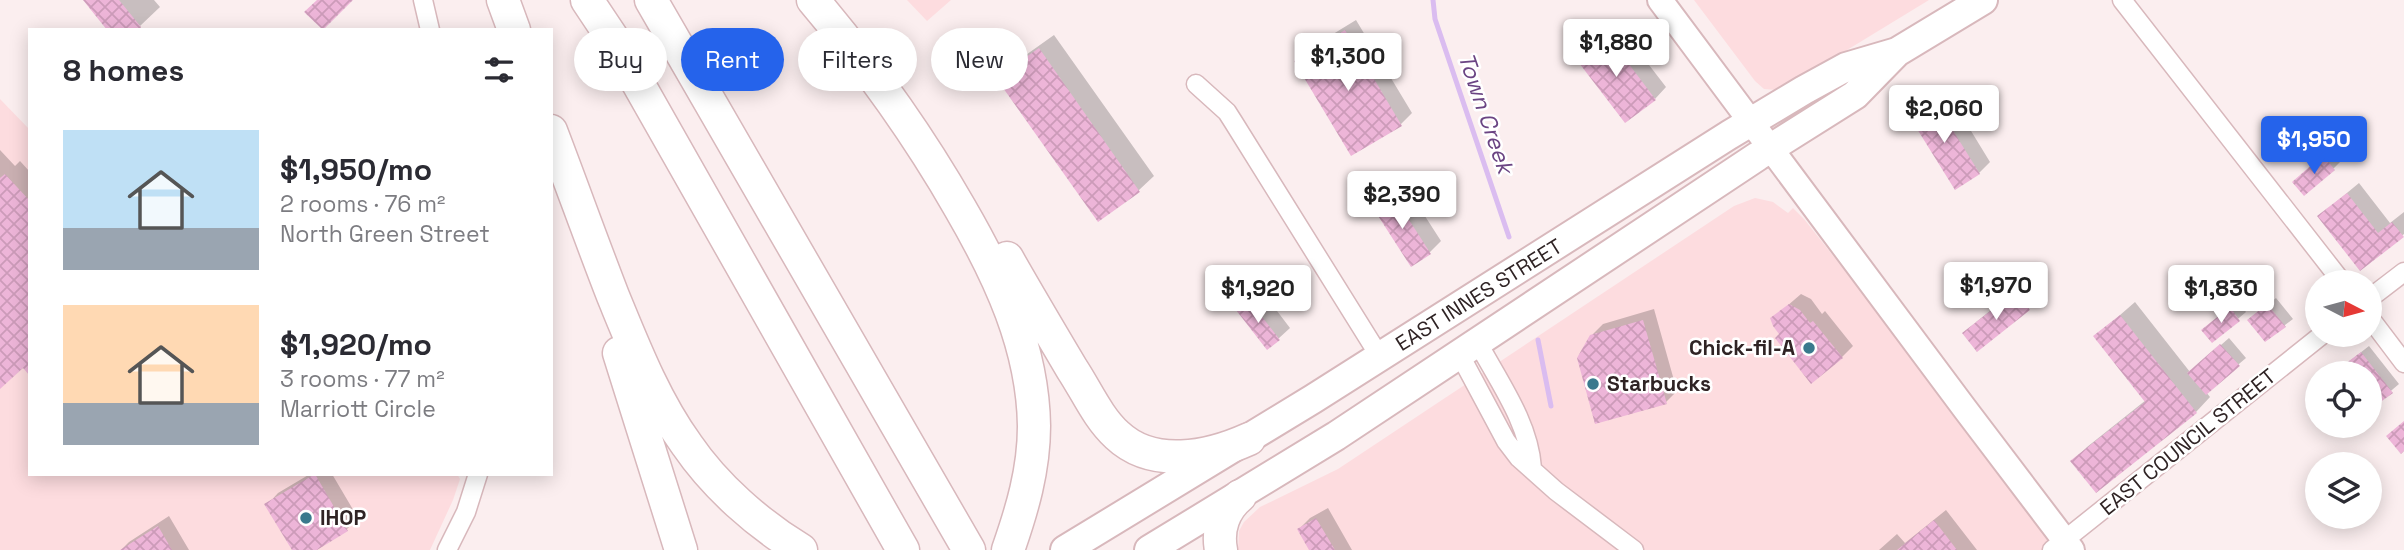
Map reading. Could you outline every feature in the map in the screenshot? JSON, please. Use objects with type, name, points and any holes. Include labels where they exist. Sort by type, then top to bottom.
[{"type":"highway","points":[[503,0],[513,28]]},
{"type":"highway","points":[[587,0],[613,39],[903,550]]},
{"type":"highway","points":[[651,0],[968,550]]},
{"type":"highway","points":[[813,0],[836,28]]},
{"type":"highway","points":[[886,91],[978,239],[1000,282],[1022,344],[1032,394],[1033,443],[1027,492],[1008,550]]},
{"type":"highway","points":[[888,91],[928,141],[984,220],[1114,433],[1137,448],[1173,457],[1207,452],[1249,439]]},
{"type":"highway","points":[[553,137],[681,550]]},
{"type":"highway","points":[[553,137],[632,342],[677,432],[706,471],[731,495],[768,527],[801,550]]},
{"type":"highway","points":[[1221,550],[1220,532],[1225,515],[1240,496]]},
{"type":"main road","name":"EAST INNES STREET","points":[[1149,550],[1240,496],[1469,349],[1771,147],[1855,95],[1897,52],[1983,0]]},
{"type":"main road","name":"EAST INNES STREET","points":[[1065,550],[1249,439],[1752,121],[1833,73],[1897,52]]},
{"type":"street","points":[[423,0],[430,28]]},
{"type":"street","points":[[1660,0],[1752,121],[2063,547]]},
{"type":"street","points":[[2122,0],[2333,270]]},
{"type":"street","points":[[1196,84],[1227,112],[1380,357]]},
{"type":"street","points":[[2382,289],[2404,272]]},
{"type":"street","points":[[2382,334],[2404,363]]},
{"type":"street","name":"EAST COUNCIL STREET","points":[[2063,547],[2307,347]]},
{"type":"street","points":[[1469,349],[1506,441],[1519,458],[1556,491],[1634,550]]},
{"type":"street","points":[[447,550],[466,512],[477,476]]},
{"type":"shaded area","points":[[907,0],[951,0],[927,21]]},
{"type":"shaded area","points":[[1694,0],[1929,0],[1788,86],[1777,90],[1764,89],[1755,81]]},
{"type":"shaded area","points":[[0,99],[28,128],[28,476],[458,476],[460,479],[430,550],[0,550]]},
{"type":"shaded area","points":[[1755,198],[1773,202],[1788,213],[1793,208],[1804,219],[2066,550],[1238,550],[1239,531],[1244,522],[1260,507],[1338,469],[1734,206]]},
{"type":"building","points":[[83,0],[119,0],[141,27],[105,28]]},
{"type":"building","points":[[317,0],[353,0],[325,28],[321,28],[304,12]]},
{"type":"building","points":[[1345,30],[1402,126],[1351,156],[1294,61]]},
{"type":"building","points":[[1607,35],[1656,100],[1625,123],[1576,59]]},
{"type":"building","points":[[1039,48],[1140,192],[1098,222],[1005,91],[1028,91],[1028,56]]},
{"type":"building","points":[[1934,100],[1980,174],[1955,190],[1909,116]]},
{"type":"building","points":[[2323,155],[2335,170],[2304,196],[2292,182]]},
{"type":"building","points":[[5,174],[28,199],[28,374],[23,368],[0,389],[0,178]]},
{"type":"building","points":[[2347,193],[2378,233],[2392,222],[2404,237],[2359,270],[2317,216]]},
{"type":"building","points":[[1393,195],[1431,254],[1411,267],[1373,208]]},
{"type":"building","points":[[2016,291],[2030,310],[1977,352],[1962,333]]},
{"type":"building","points":[[1249,300],[1280,340],[1267,350],[1236,310]]},
{"type":"building","name":"Chick-fil-A","points":[[1789,304],[1800,310],[1810,323],[1813,321],[1843,358],[1811,384],[1775,338],[1779,334],[1770,318]]},
{"type":"building","points":[[2267,304],[2286,327],[2265,342],[2247,320]]},
{"type":"building","points":[[2230,307],[2240,321],[2212,343],[2201,330]]},
{"type":"building","points":[[2120,315],[2197,413],[2096,493],[2070,461],[2145,402],[2093,336]]},
{"type":"building","points":[[1643,320],[1667,404],[1595,424],[1577,358],[1590,335]]},
{"type":"building","points":[[2220,344],[2240,366],[2206,395],[2187,373]]},
{"type":"building","points":[[2361,352],[2368,361],[2349,361]]},
{"type":"building","points":[[2382,379],[2393,393],[2382,401]]},
{"type":"building","points":[[2404,421],[2404,451],[2401,454],[2386,436]]},
{"type":"building","name":"IHOP","points":[[312,476],[316,476],[348,531],[317,550],[292,550],[264,504]]},
{"type":"building","points":[[1316,518],[1335,550],[1309,550],[1297,529]]},
{"type":"building","points":[[1934,520],[1957,550],[1897,550]]},
{"type":"building","points":[[158,526],[172,550],[120,550]]},
{"type":"waterway","name":"Town Creek","points":[[1433,0],[1435,19],[1509,237]]},
{"type":"waterway","name":"Town Creek","points":[[1538,340],[1551,406]]},
{"type":"place","name":"Chick-fil-A","points":[[1809,348]]},
{"type":"place","name":"Starbucks","points":[[1593,384]]},
{"type":"place","name":"IHOP","points":[[306,518]]}]
